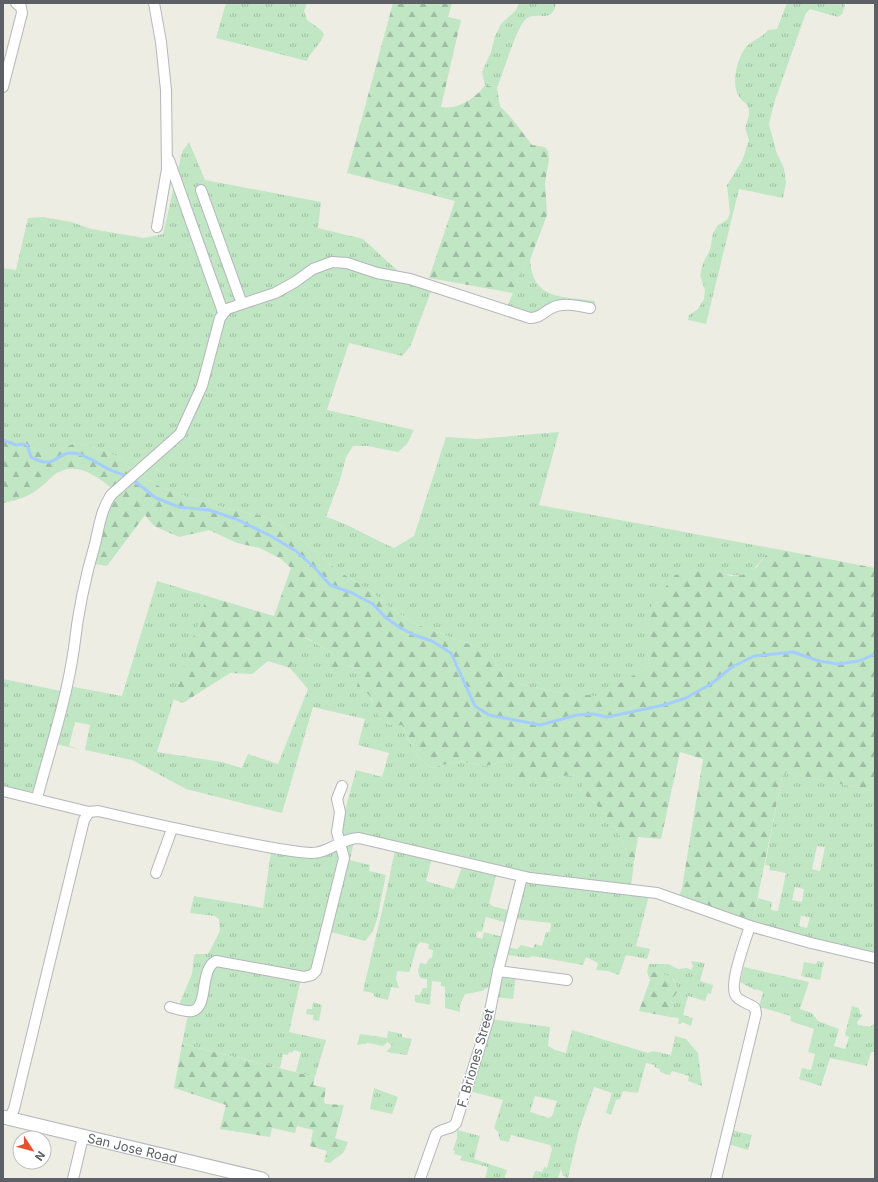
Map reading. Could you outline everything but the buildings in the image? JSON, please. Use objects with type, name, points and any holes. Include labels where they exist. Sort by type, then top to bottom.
[{"type":"street","points":[[3,87],[22,13],[20,7],[16,3]]},
{"type":"street","points":[[154,3],[162,42],[166,90],[167,154],[167,169],[157,227]]},
{"type":"street","points":[[167,154],[223,312]]},
{"type":"street","points":[[201,190],[242,304]]},
{"type":"street","points":[[37,798],[67,683],[74,647],[77,618],[90,560],[104,509],[111,495],[117,489],[162,449],[176,440],[180,434],[202,386],[220,318],[223,312],[275,293],[295,282],[312,269],[332,262],[347,263],[377,272],[410,279],[530,318],[538,318],[559,305],[590,308]]},
{"type":"street","points":[[170,1007],[188,1011],[196,1009],[201,1002],[209,968],[212,963],[218,960],[304,977],[314,974],[318,967],[344,858],[339,842],[337,826],[340,812],[337,799],[342,786]]},
{"type":"street","points":[[3,791],[37,798],[89,812],[98,811],[172,829],[269,848],[310,853],[324,851],[339,842],[351,839],[363,839],[522,877],[657,893],[750,926],[811,943],[875,958]]},
{"type":"street","points":[[6,1118],[14,1109],[84,820],[89,812]]},
{"type":"street","points":[[156,873],[172,829]]},
{"type":"street","name":"F. Briones Street","points":[[420,1179],[436,1134],[440,1130],[452,1128],[456,1123],[488,1021],[498,971],[522,877]]},
{"type":"street","points":[[716,1179],[756,1014],[755,1008],[736,998],[734,990],[735,978],[750,926]]},
{"type":"street","points":[[498,971],[567,980]]},
{"type":"street","name":"San Jose Road","points":[[6,1118],[262,1179]]},
{"type":"street","points":[[73,1179],[84,1137]]},
{"type":"green space","points":[[226,3],[307,3],[304,11],[307,20],[321,30],[324,34],[323,38],[307,61],[216,38]]},
{"type":"green space","points":[[393,3],[452,3],[448,17],[461,20],[441,107],[454,107],[466,102],[477,94],[485,85],[497,88],[500,106],[532,145],[545,147],[548,151],[549,159],[545,183],[547,215],[530,260],[526,261],[513,293],[429,278],[455,201],[347,173]]},
{"type":"green space","points":[[519,3],[556,3],[551,14],[547,16],[529,17],[525,20],[514,41],[497,88],[485,85],[482,72],[491,52],[495,36],[501,24],[516,10]]},
{"type":"green space","points":[[787,3],[843,3],[845,5],[842,14],[838,17],[810,9],[806,13],[774,103],[769,124],[777,154],[784,168],[786,183],[783,198],[739,189],[706,324],[688,320],[689,315],[698,309],[704,299],[705,290],[700,275],[703,263],[710,250],[713,233],[718,225],[727,220],[730,213],[727,185],[742,161],[749,140],[745,128],[749,110],[747,104],[740,98],[735,87],[736,72],[740,58],[748,45],[768,30],[777,29]]},
{"type":"green space","points":[[189,142],[205,180],[321,202],[318,228],[363,239],[399,272],[435,281],[410,347],[402,356],[349,343],[327,410],[414,430],[407,444],[398,452],[367,446],[353,446],[346,457],[340,480],[326,517],[343,523],[394,548],[414,536],[446,437],[477,439],[559,432],[539,505],[771,548],[754,568],[742,575],[726,574],[716,571],[645,642],[650,666],[597,697],[557,692],[506,681],[490,652],[418,625],[386,605],[372,592],[337,570],[305,543],[268,518],[199,501],[162,488],[138,474],[119,457],[96,448],[75,443],[54,452],[37,452],[31,444],[27,442],[3,436],[3,268],[16,270],[28,218],[43,217],[72,222],[91,229],[144,238],[163,234],[182,152]]},
{"type":"green space","points":[[530,260],[532,273],[537,283],[543,290],[561,297],[595,301],[594,306],[579,302],[533,315],[511,309],[508,305],[526,261]]},
{"type":"green space","points":[[3,436],[29,439],[37,452],[54,452],[75,443],[96,448],[119,457],[138,474],[162,488],[199,501],[268,518],[305,543],[337,570],[372,592],[386,605],[418,625],[490,652],[506,681],[557,692],[597,696],[650,666],[645,642],[652,604],[675,575],[699,569],[716,571],[731,576],[742,575],[757,567],[771,548],[875,568],[875,791],[783,772],[754,916],[748,921],[679,896],[682,888],[703,759],[680,752],[661,839],[638,837],[634,862],[628,857],[621,837],[604,813],[581,792],[583,780],[578,775],[561,776],[544,781],[517,782],[515,758],[486,766],[459,761],[430,768],[415,753],[402,725],[393,725],[383,722],[377,714],[370,696],[357,687],[360,669],[348,666],[342,675],[325,666],[332,653],[305,637],[290,668],[268,661],[252,674],[230,673],[183,703],[173,699],[207,596],[274,616],[291,568],[281,559],[260,548],[237,543],[209,530],[179,537],[154,526],[145,515],[107,566],[95,564],[107,511],[119,494],[99,478],[91,474],[76,469],[67,469],[57,473],[29,495],[3,503]]},
{"type":"green space","points":[[157,581],[207,596],[157,752],[222,762],[242,768],[248,754],[278,764],[308,689],[290,668],[304,637],[332,653],[326,667],[347,666],[360,669],[372,702],[402,725],[415,753],[430,768],[459,761],[486,766],[515,758],[544,781],[561,776],[578,775],[583,780],[581,792],[604,813],[621,837],[628,857],[634,862],[631,886],[554,878],[343,837],[339,833],[356,770],[382,777],[389,753],[358,745],[365,719],[313,707],[282,813],[186,789],[132,760],[85,750],[90,725],[75,722],[69,746],[82,750],[55,744],[69,686],[122,696]]},
{"type":"green space","points":[[3,679],[61,691],[35,790],[33,792],[3,786]]},
{"type":"green space","points":[[783,772],[875,791],[875,956],[748,921],[754,916],[758,898],[772,902],[771,910],[778,911],[786,873],[769,870],[770,866],[765,865]],"holes":[[[817,846],[825,847],[820,871],[812,869]],[[795,887],[804,889],[802,902],[792,900]],[[801,916],[810,917],[807,928],[799,926]]]},
{"type":"green space","points":[[354,841],[350,860],[370,865],[369,871],[386,875],[377,919],[373,931],[365,941],[327,931],[345,846]]},
{"type":"green space","points":[[337,850],[341,855],[317,966],[309,974],[220,958],[195,1007],[178,1007],[192,974],[194,955],[208,954],[220,930],[219,919],[215,916],[190,913],[194,896],[263,908],[271,852]]},
{"type":"green space","points":[[395,850],[432,858],[426,881],[454,889],[462,867],[496,876],[489,903],[492,906],[511,911],[507,923],[486,917],[482,932],[477,931],[476,937],[482,939],[484,932],[503,937],[490,986],[482,991],[465,994],[460,1005],[460,1012],[445,1008],[445,987],[441,986],[441,982],[432,981],[430,1005],[415,1002],[415,995],[420,995],[423,988],[427,988],[427,979],[420,978],[418,971],[420,963],[426,964],[430,958],[432,958],[433,950],[428,949],[429,944],[420,942],[409,972],[397,971],[396,979],[399,988],[391,987],[388,1000],[375,997],[373,993],[363,991]]},
{"type":"green space","points":[[526,881],[649,896],[636,946],[650,949],[647,959],[626,955],[619,975],[608,971],[596,970],[598,963],[586,957],[583,965],[532,956],[529,958],[506,955],[507,947],[517,949],[521,945],[533,948],[535,944],[542,946],[546,932],[550,932],[551,923],[515,919]]},
{"type":"green space","points":[[691,961],[705,963],[700,981],[713,985],[711,994],[708,993],[705,1001],[688,996],[683,1015],[693,1018],[691,1026],[682,1022],[681,1024],[678,1024],[679,1018],[670,1017],[668,1013],[673,1006],[671,1000],[677,987],[674,979],[658,973],[647,972],[649,964],[668,964],[678,969],[687,968],[691,970],[693,966]]},
{"type":"green space","points":[[817,961],[824,962],[820,980],[801,976],[804,962],[816,964]]},
{"type":"green space","points":[[218,964],[301,979],[289,1032],[326,1040],[315,1077],[296,1072],[301,1052],[294,1050],[292,1053],[289,1052],[288,1055],[283,1054],[280,1068],[182,1044],[188,1014],[192,1014],[210,975]]},
{"type":"green space","points":[[744,967],[809,982],[800,1009],[812,1013],[818,1021],[839,1029],[834,1046],[845,1049],[849,1037],[845,1035],[852,1006],[859,1008],[860,1014],[863,1015],[857,1022],[858,1025],[870,1027],[875,1023],[875,1052],[871,1052],[867,1066],[830,1058],[821,1086],[799,1079],[802,1068],[811,1070],[815,1054],[808,1052],[814,1029],[790,1021],[791,1016],[759,1007],[763,992],[757,989],[755,990],[740,982]]},
{"type":"green space","points":[[647,972],[667,975],[674,981],[678,991],[671,1000],[673,1006],[668,1013],[670,1017],[639,1011],[650,980]]},
{"type":"green space","points":[[498,975],[516,975],[513,999],[494,997]]},
{"type":"green space","points":[[313,1002],[322,1005],[319,1021],[313,1020],[313,1015],[306,1014],[307,1009],[312,1009]]},
{"type":"green space","points":[[491,1019],[550,1027],[548,1046],[566,1053],[572,1030],[648,1053],[653,1051],[671,1055],[675,1036],[686,1039],[698,1053],[702,1086],[688,1081],[689,1076],[672,1071],[670,1075],[660,1072],[660,1069],[654,1067],[655,1065],[646,1063],[638,1093],[623,1091],[620,1099],[616,1100],[611,1115],[606,1113],[612,1093],[594,1087],[579,1130],[568,1178],[570,1179],[563,1176],[561,1169],[558,1178],[532,1179],[535,1171],[542,1172],[544,1167],[547,1168],[552,1149],[550,1145],[511,1135],[509,1142],[500,1140],[498,1132],[494,1128],[503,1100],[469,1091]],"holes":[[[535,1096],[557,1101],[552,1116],[549,1118],[530,1112]]]},
{"type":"green space","points":[[388,1031],[402,1034],[402,1037],[412,1039],[407,1055],[386,1052],[392,1046],[388,1042],[383,1046],[368,1043],[357,1045],[360,1034],[387,1038]]},
{"type":"green space","points":[[182,1044],[315,1077],[313,1085],[326,1088],[325,1104],[344,1105],[335,1138],[348,1142],[343,1153],[330,1163],[324,1162],[327,1151],[310,1146],[313,1130],[297,1126],[295,1133],[272,1128],[270,1137],[220,1129],[226,1105],[174,1088]]},
{"type":"green space","points":[[374,1088],[398,1097],[392,1114],[370,1109]]},
{"type":"green space","points":[[457,1130],[480,1136],[474,1159],[507,1170],[504,1179],[485,1179],[488,1167],[460,1160],[462,1156],[454,1154],[455,1151],[453,1150],[457,1138]]},
{"type":"green space","points":[[732,1130],[752,1135],[748,1150],[728,1144]]},
{"type":"waterway","points":[[3,440],[16,445],[27,445],[31,457],[39,461],[51,462],[65,454],[71,453],[87,457],[108,469],[127,477]]},
{"type":"waterway","points":[[132,479],[156,498],[179,507],[209,510],[236,519],[271,536],[296,551],[316,569],[330,585],[352,593],[373,604],[385,617],[399,627],[414,635],[432,641],[451,653],[475,706],[489,715],[540,725],[577,715],[593,714],[607,717],[664,705],[686,698],[711,684],[732,667],[754,656],[793,652],[819,661],[838,664],[859,661],[875,654]]}]
